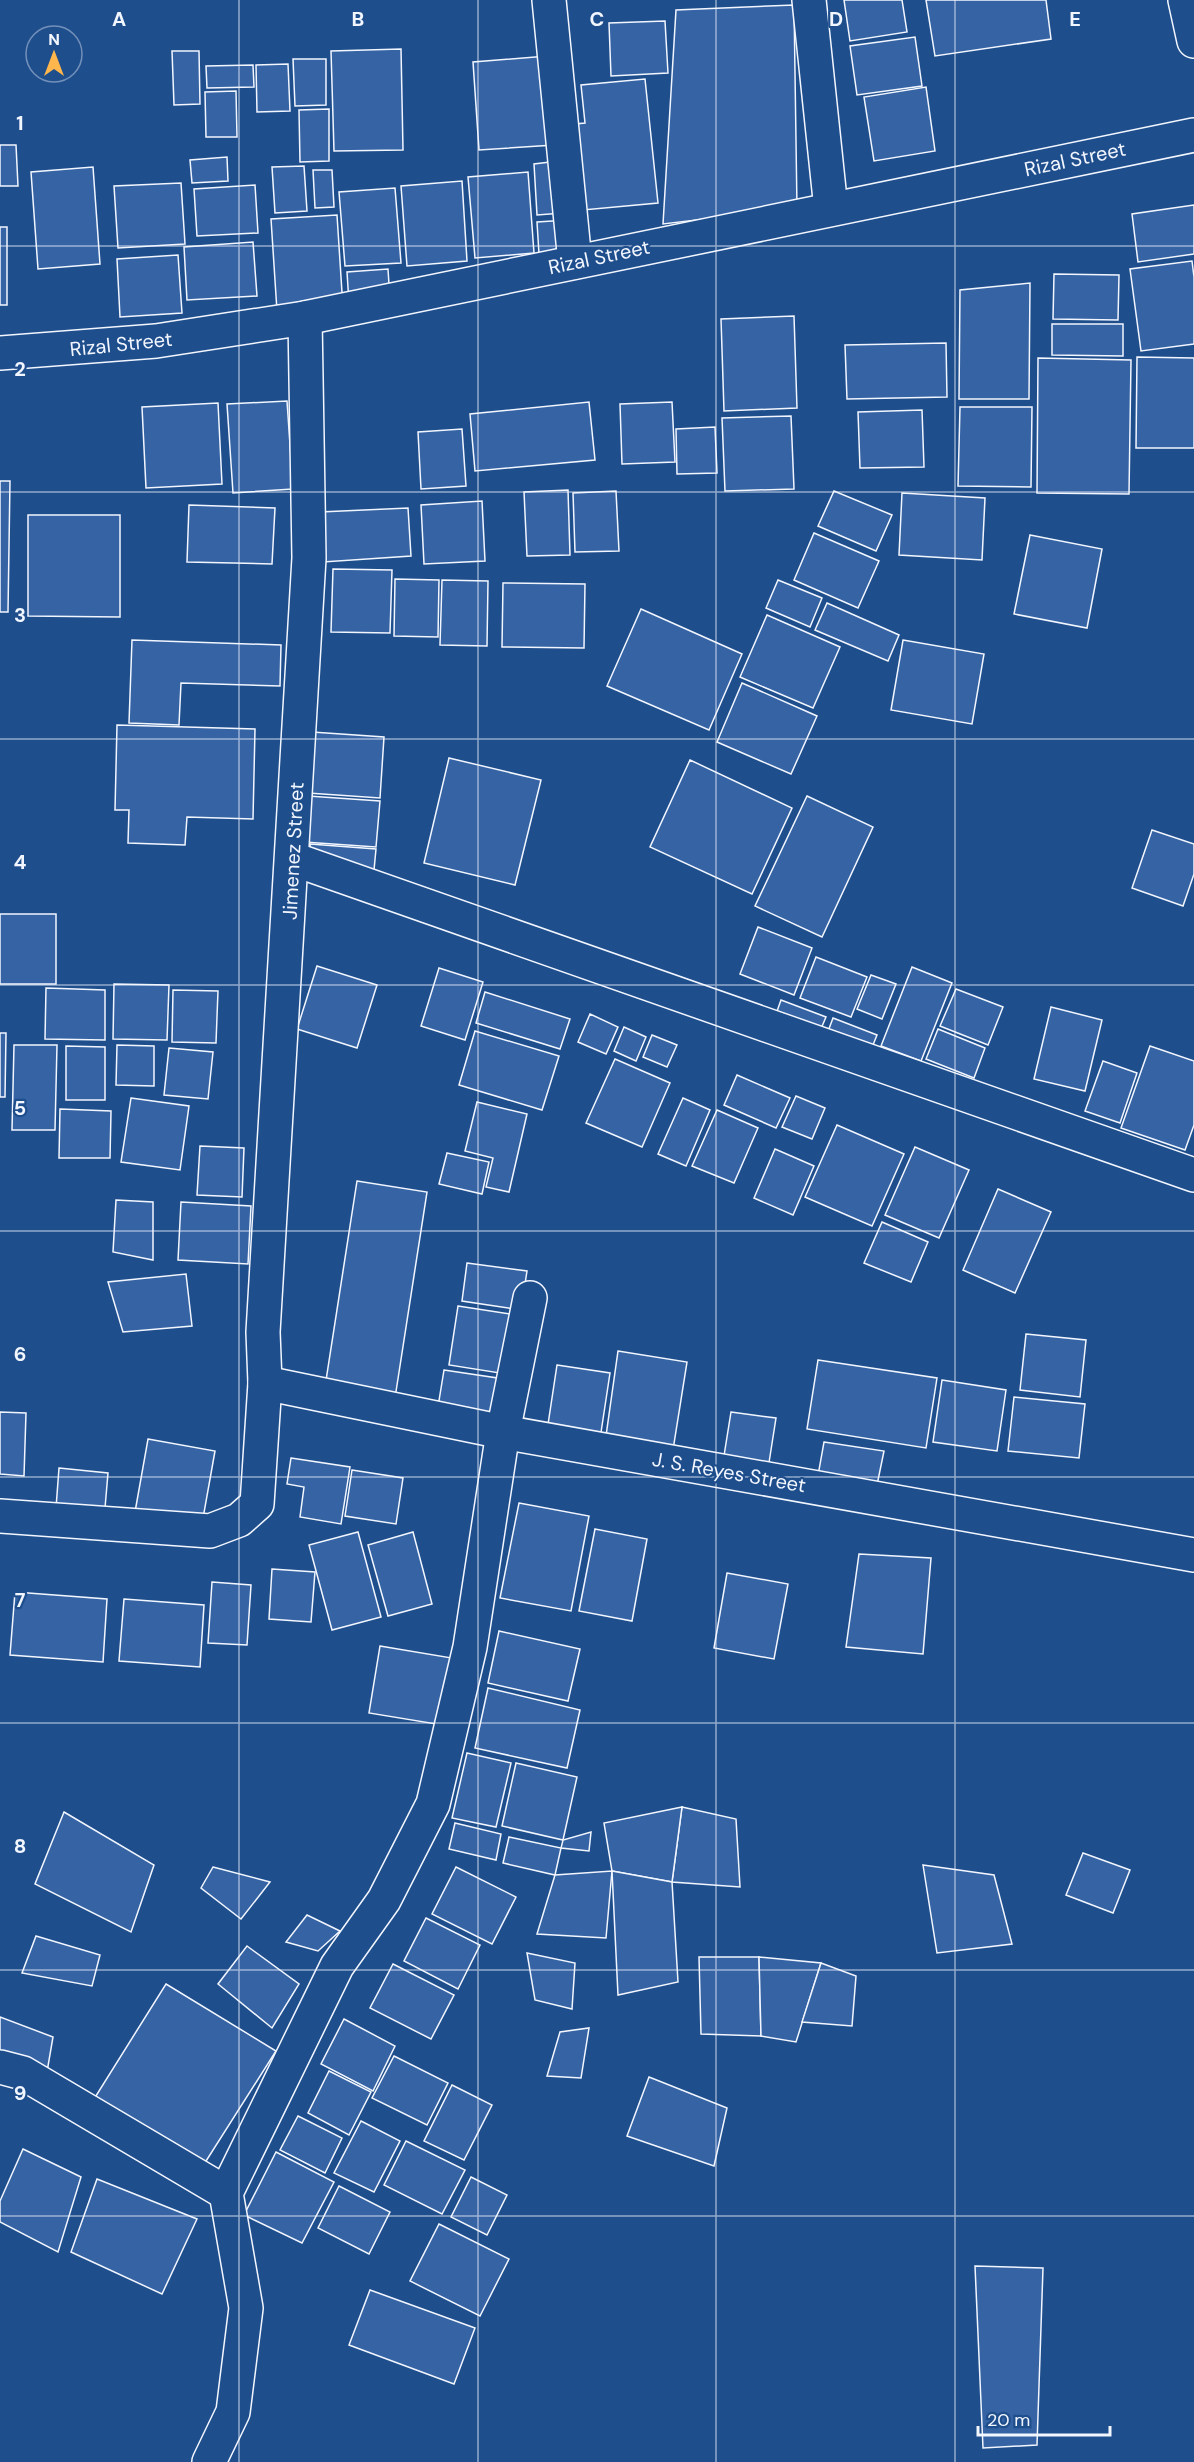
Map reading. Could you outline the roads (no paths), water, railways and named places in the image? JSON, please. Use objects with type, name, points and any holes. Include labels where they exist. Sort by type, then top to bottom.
[{"type":"street","points":[[549,0],[575,262]]},
{"type":"street","points":[[809,0],[831,209]]},
{"type":"street","points":[[1185,0],[1194,41]]},
{"type":"street","name":"Rizal Street","points":[[0,353],[156,341],[305,318],[1194,135]]},
{"type":"street","name":"Jimenez Street","points":[[0,1516],[210,1531],[238,1520],[256,1504],[265,1383],[263,1332],[309,558],[305,318]]},
{"type":"street","points":[[292,859],[1194,1175]]},
{"type":"street","points":[[209,2462],[233,2412],[246,2308],[226,2193],[337,1966],[384,1900],[433,1804],[470,1647],[503,1432],[530,1298]]},
{"type":"street","name":"J. S. Reyes Street","points":[[265,1383],[503,1432],[1194,1555]]},
{"type":"street","points":[[0,2067],[22,2073],[226,2193]]}]
